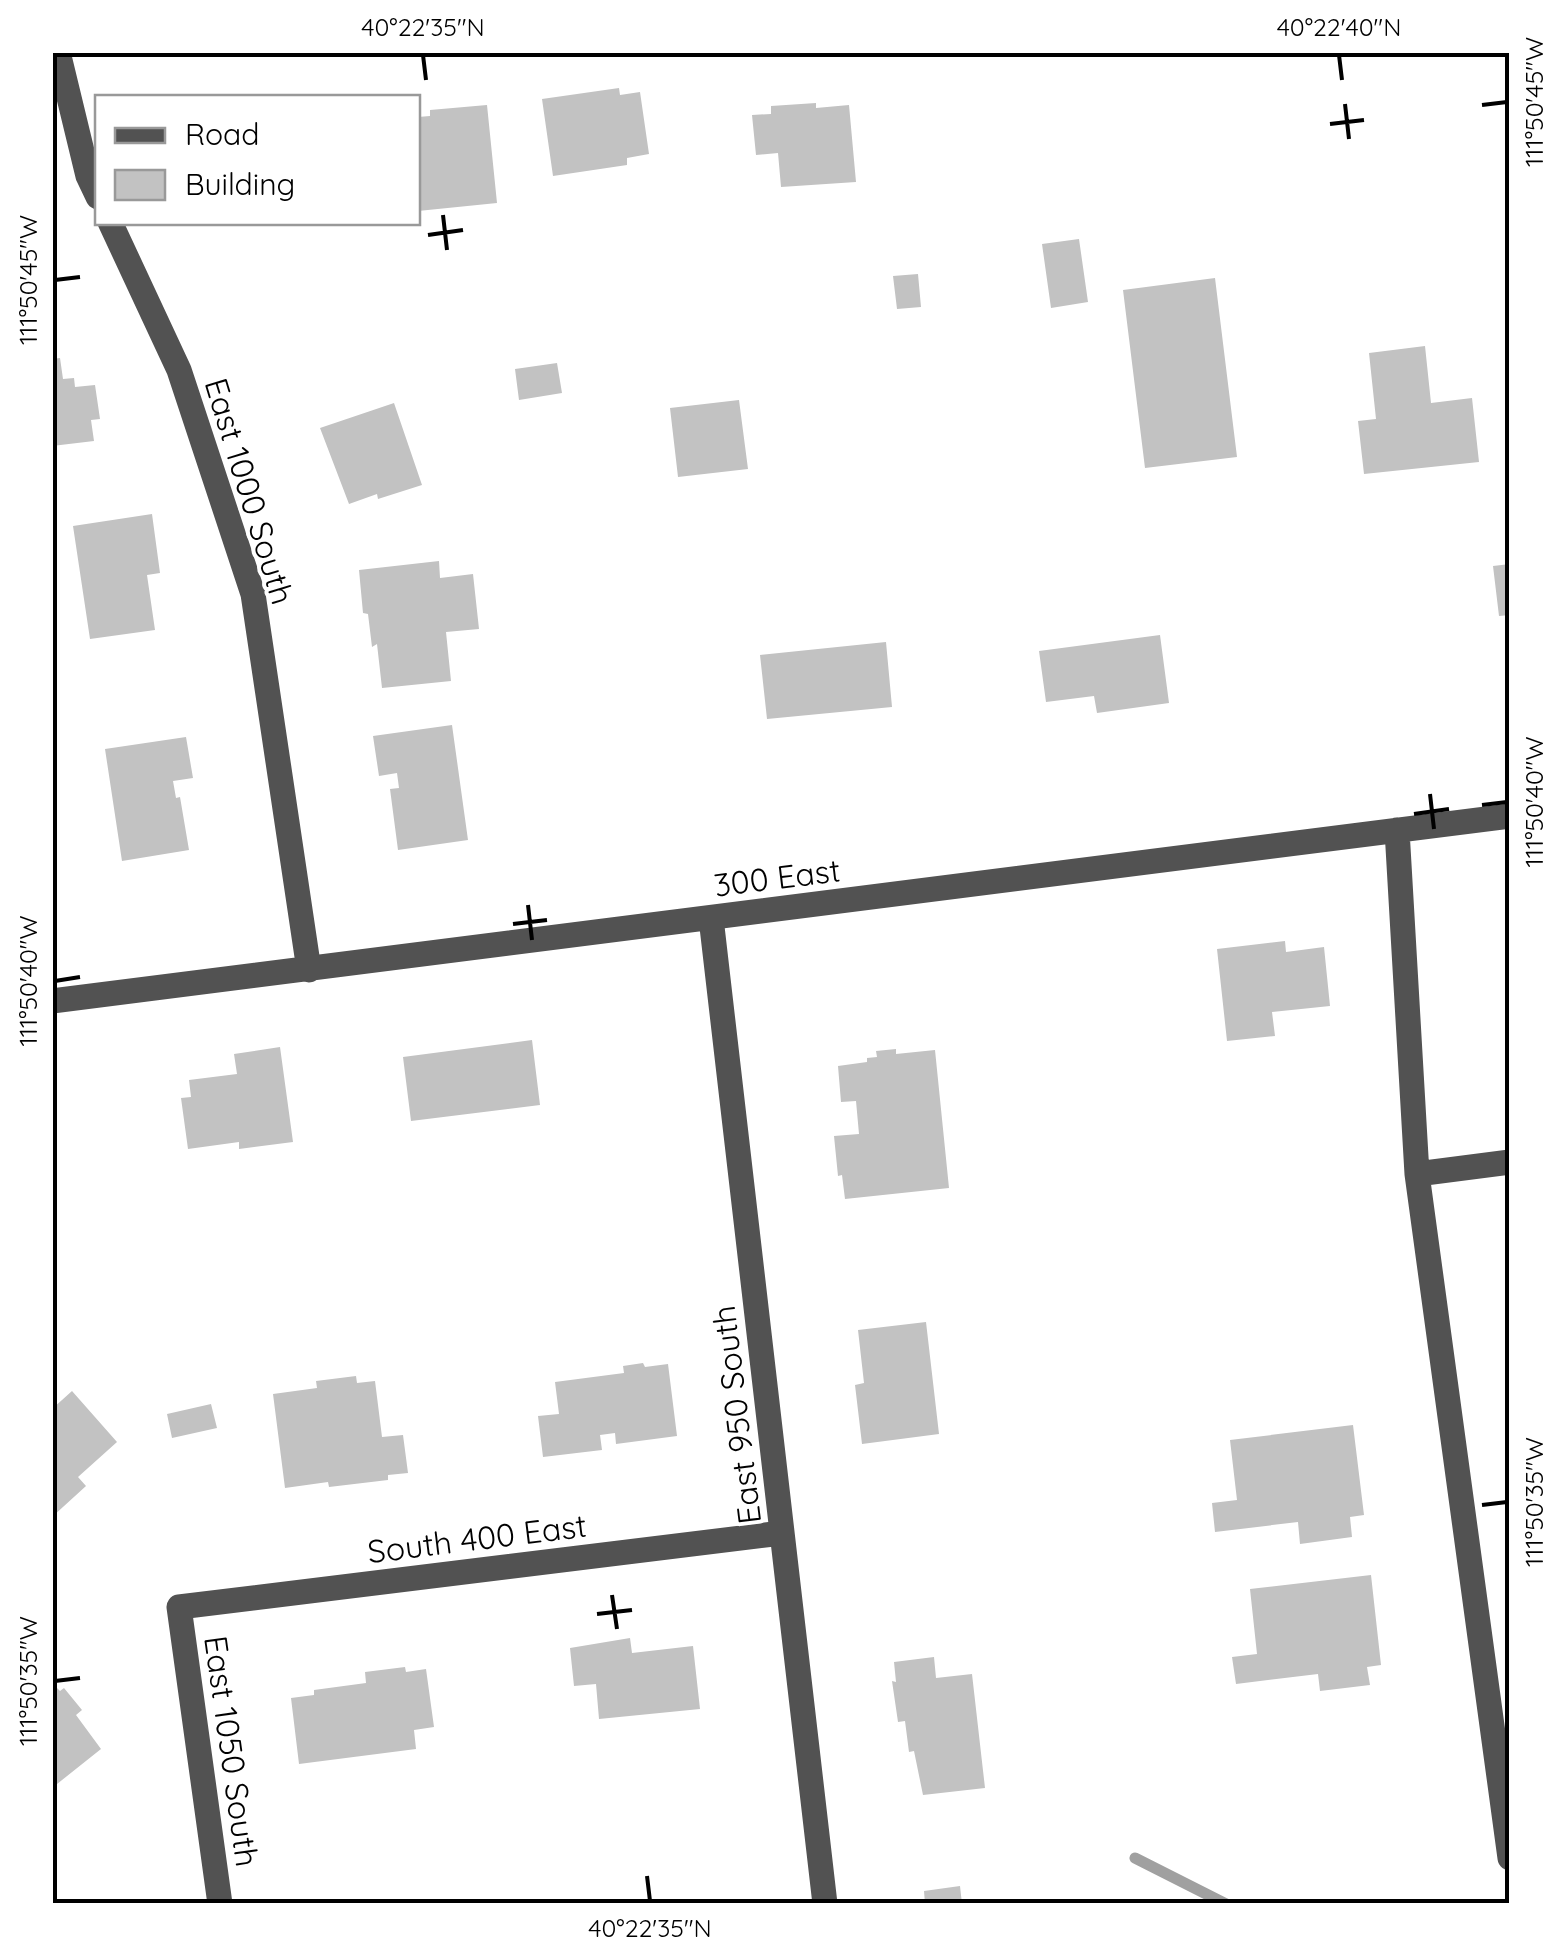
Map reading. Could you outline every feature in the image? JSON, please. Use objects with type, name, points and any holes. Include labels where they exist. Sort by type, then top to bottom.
[{"type":"street","points":[[58,52],[95,191]]},
{"type":"street","name":"East 1000 South","points":[[111,225],[180,370],[253,594],[309,970]]},
{"type":"street","name":"300 East","points":[[52,1001],[1510,816]]},
{"type":"street","points":[[1396,830],[1417,1174],[1503,1755],[1510,1858]]},
{"type":"street","name":"East 950 South","points":[[711,918],[826,1904]]},
{"type":"street","points":[[1417,1174],[1510,1162]]},
{"type":"street","name":"South 400 East","points":[[179,1607],[782,1533]]},
{"type":"street","name":"East 1050 South","points":[[179,1607],[220,1904]]},
{"type":"building","points":[[619,88],[620,95],[640,92],[649,154],[627,158],[627,165],[553,176],[542,99]]},
{"type":"building","points":[[816,103],[816,108],[849,105],[856,182],[781,187],[778,153],[756,155],[752,115],[771,114],[771,106]]},
{"type":"building","points":[[487,105],[497,203],[420,211],[420,117],[430,116],[430,110]]},
{"type":"building","points":[[1079,239],[1088,302],[1051,308],[1042,244]]},
{"type":"building","points":[[918,274],[921,307],[897,309],[893,276]]},
{"type":"building","points":[[1215,278],[1237,457],[1145,468],[1123,290]]},
{"type":"building","points":[[1425,346],[1431,403],[1472,398],[1479,462],[1364,474],[1358,421],[1376,419],[1369,353]]},
{"type":"building","points":[[60,358],[63,379],[74,378],[75,387],[95,385],[100,419],[91,420],[94,441],[52,446],[52,359]]},
{"type":"building","points":[[557,363],[562,393],[519,400],[515,369]]},
{"type":"building","points":[[739,400],[748,469],[678,477],[670,408]]},
{"type":"building","points":[[394,403],[422,485],[349,504],[320,428]]},
{"type":"building","points":[[152,514],[160,573],[147,575],[155,630],[90,639],[73,526]]},
{"type":"building","points":[[439,561],[440,578],[473,574],[479,629],[446,632],[451,681],[382,688],[377,644],[372,647],[368,614],[363,613],[359,570]]},
{"type":"building","points":[[1510,564],[1510,615],[1499,616],[1493,566]]},
{"type":"building","points":[[1160,635],[1169,703],[1097,713],[1094,696],[1046,702],[1039,651]]},
{"type":"building","points":[[886,642],[892,707],[767,719],[760,655]]},
{"type":"building","points":[[452,725],[468,840],[398,850],[390,789],[399,788],[397,773],[379,776],[373,736]]},
{"type":"building","points":[[186,737],[193,778],[173,781],[176,798],[180,797],[189,850],[122,861],[105,749]]},
{"type":"building","points":[[1285,941],[1286,952],[1324,947],[1330,1006],[1272,1012],[1275,1036],[1227,1041],[1217,949]]},
{"type":"building","points":[[532,1040],[540,1105],[411,1121],[403,1057]]},
{"type":"building","points":[[280,1047],[293,1142],[239,1149],[239,1142],[188,1149],[181,1098],[191,1097],[189,1080],[237,1074],[234,1054]]},
{"type":"building","points":[[896,1049],[896,1054],[935,1050],[949,1188],[845,1199],[834,1136],[859,1134],[856,1101],[841,1102],[838,1066],[867,1062],[867,1058],[877,1057],[876,1051]]},
{"type":"building","points":[[926,1322],[939,1434],[862,1444],[855,1385],[864,1383],[858,1330]]},
{"type":"building","points":[[643,1363],[645,1367],[668,1364],[677,1436],[616,1444],[615,1433],[600,1435],[602,1450],[543,1457],[538,1416],[559,1414],[555,1382],[624,1373],[623,1366]]},
{"type":"building","points":[[356,1376],[357,1383],[375,1381],[382,1437],[403,1435],[408,1473],[388,1475],[388,1480],[285,1488],[273,1394],[317,1388],[316,1381]]},
{"type":"building","points":[[72,1391],[117,1442],[78,1477],[86,1486],[52,1517],[52,1409]]},
{"type":"building","points":[[211,1404],[217,1428],[172,1438],[167,1414]]},
{"type":"building","points":[[1353,1425],[1364,1515],[1350,1517],[1352,1537],[1300,1544],[1298,1522],[1215,1532],[1212,1503],[1237,1500],[1230,1440]]},
{"type":"building","points":[[1371,1575],[1381,1665],[1367,1667],[1370,1685],[1320,1691],[1318,1674],[1236,1684],[1232,1657],[1257,1654],[1250,1589]]},
{"type":"building","points":[[630,1638],[632,1653],[693,1646],[700,1709],[599,1719],[596,1684],[574,1686],[570,1648]]},
{"type":"building","points":[[934,1657],[936,1678],[972,1674],[985,1788],[923,1795],[914,1751],[909,1752],[905,1721],[898,1722],[892,1681],[896,1682],[894,1662]]},
{"type":"building","points":[[405,1667],[406,1672],[426,1669],[434,1727],[414,1730],[416,1749],[299,1764],[291,1698],[314,1695],[314,1690],[366,1683],[365,1672]]},
{"type":"building","points":[[52,1683],[60,1691],[64,1688],[82,1710],[76,1715],[101,1749],[52,1788]]},
{"type":"building","points":[[960,1886],[962,1904],[925,1904],[924,1891]]},
{"type":"waterway","points":[[1135,1858],[1226,1904]]}]
